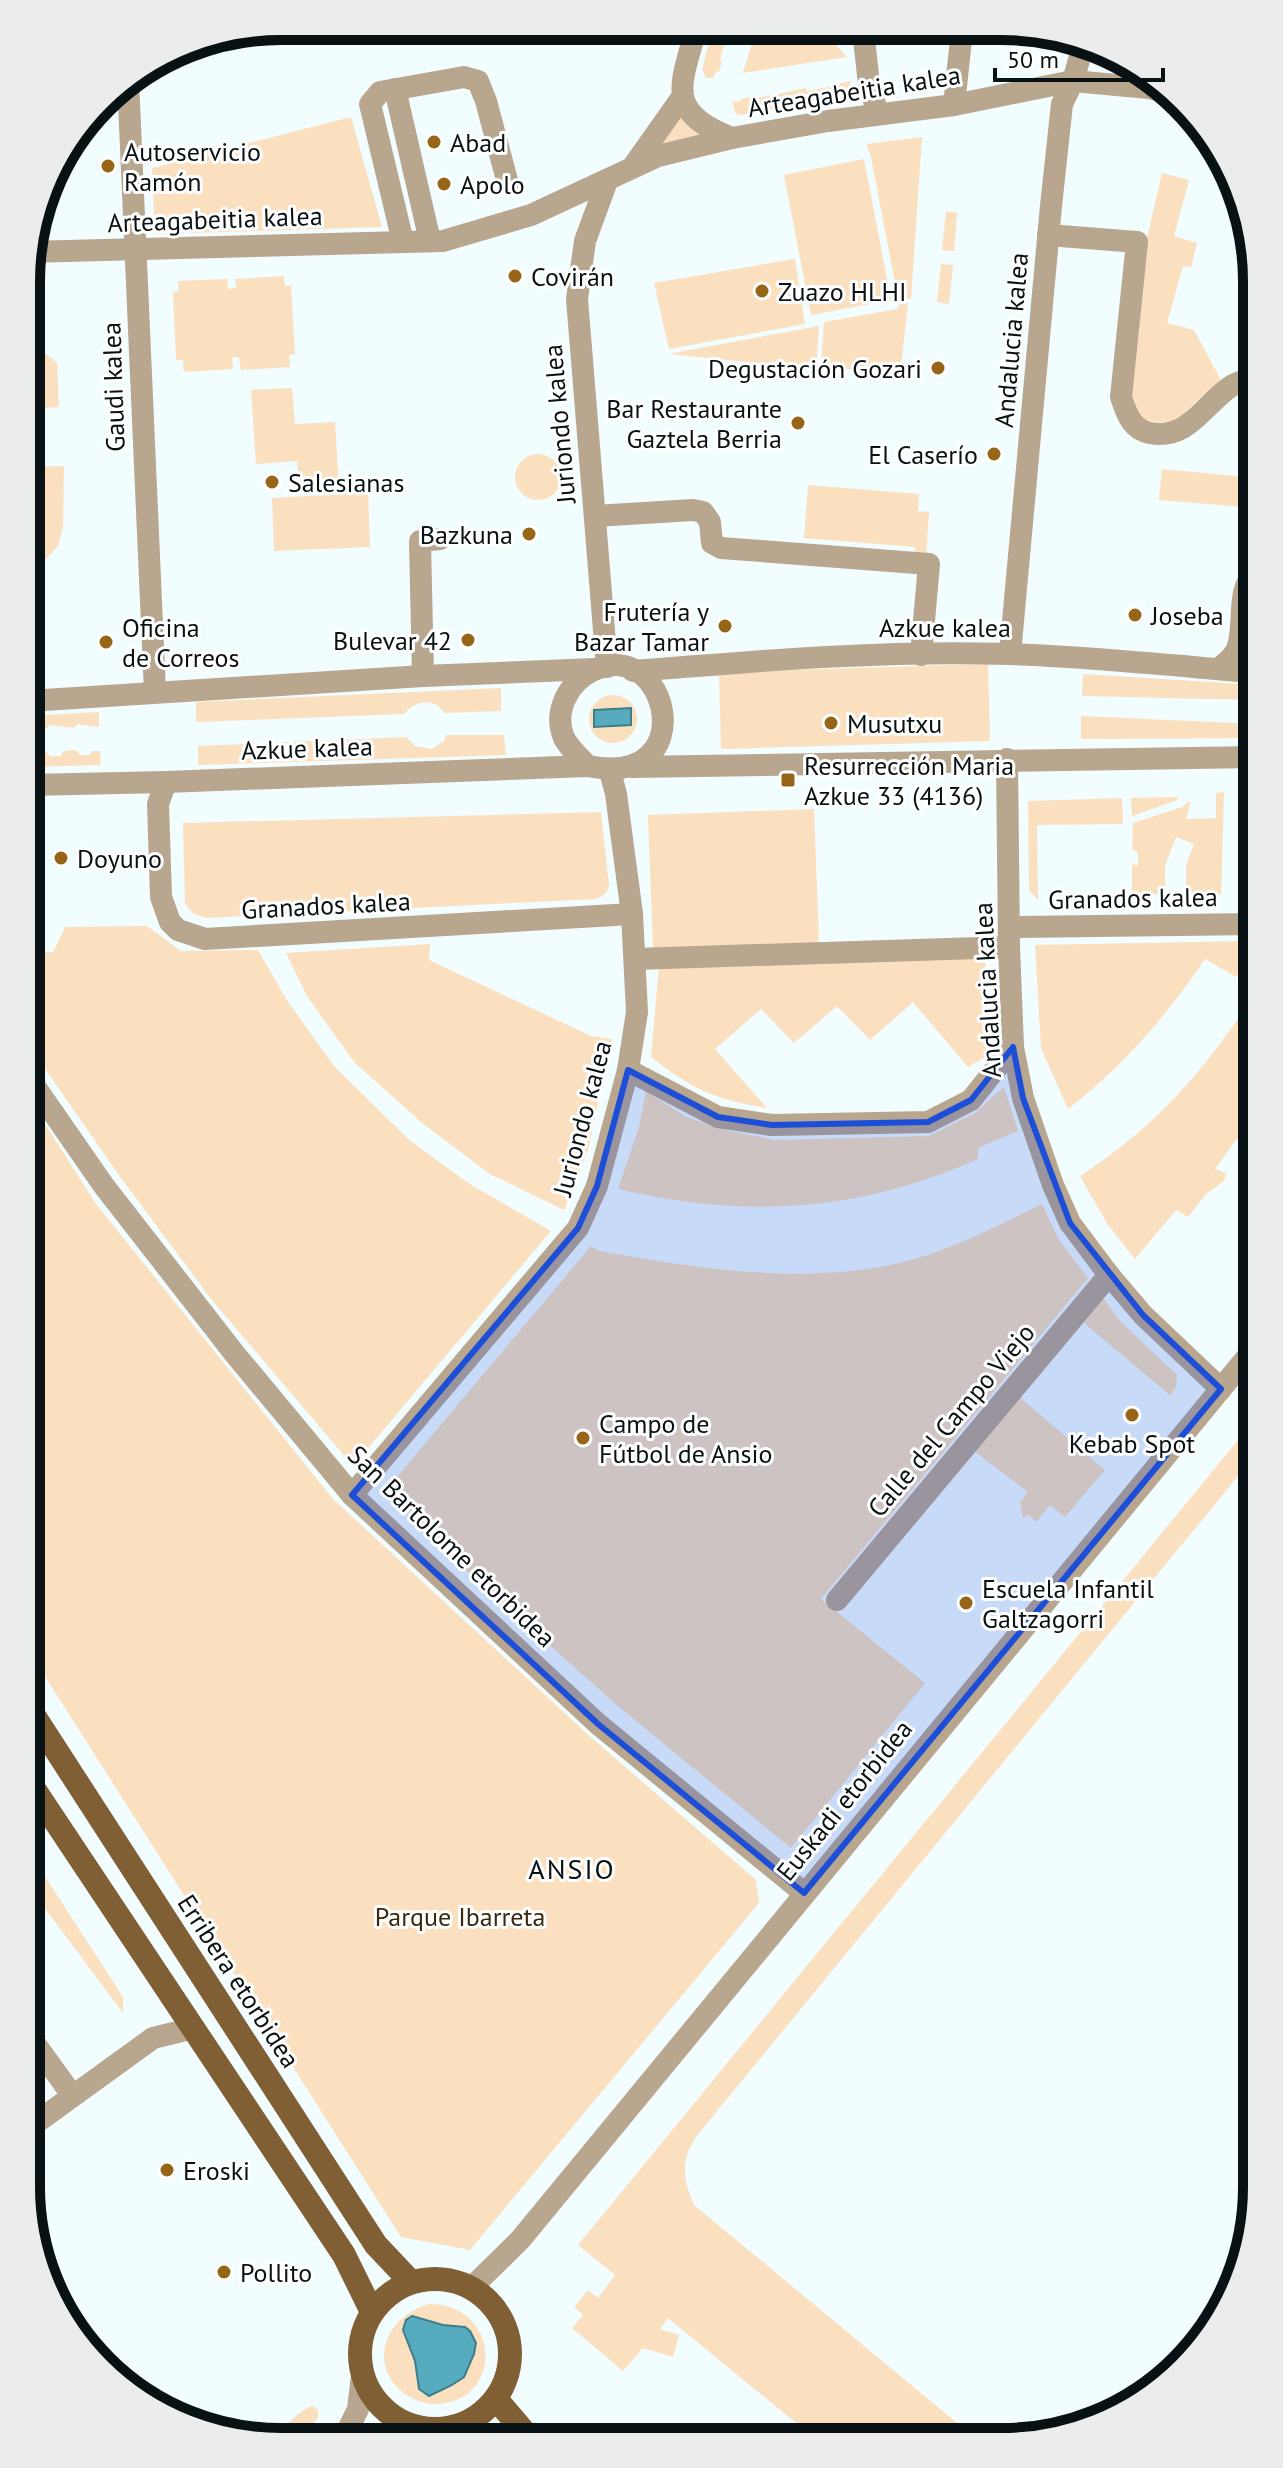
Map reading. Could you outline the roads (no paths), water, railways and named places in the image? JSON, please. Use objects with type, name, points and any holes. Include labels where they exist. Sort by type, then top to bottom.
[{"type":"main road","name":"Erribera etorbidea","points":[[40,1725],[376,2245],[411,2282]]},
{"type":"main road","points":[[40,1798],[344,2255],[372,2312]]},
{"type":"main road","points":[[422,2428],[394,2418],[382,2408],[367,2387],[359,2362],[361,2336],[372,2312],[389,2294],[411,2282],[442,2279],[471,2288],[495,2309],[509,2338],[509,2370],[496,2399],[470,2421],[446,2428]]},
{"type":"main road","points":[[496,2399],[521,2428]]},
{"type":"street","points":[[682,97],[680,86],[693,40]]},
{"type":"street","points":[[864,40],[869,84],[878,114]]},
{"type":"street","points":[[954,105],[961,40]]},
{"type":"street","name":"Andalucia kalea","points":[[1010,654],[1062,104],[1081,53]]},
{"type":"street","points":[[403,242],[370,104],[380,92],[464,77],[478,81],[508,184]]},
{"type":"street","name":"Arteagabeitia kalea","points":[[42,252],[459,238],[531,215],[607,181],[634,165],[682,149],[732,138],[954,105],[1073,81],[1145,88]]},
{"type":"street","points":[[395,89],[430,241]]},
{"type":"street","name":"Gaudi kalea","points":[[128,95],[155,692]]},
{"type":"street","name":"Arteagabeitia kalea","points":[[682,97],[687,108],[699,120],[713,131],[732,138]]},
{"type":"street","name":"Arteagabeitia kalea","points":[[634,165],[682,97]]},
{"type":"street","name":"Juriondo kalea","points":[[601,668],[595,516],[577,299],[585,241],[607,181]]},
{"type":"street","points":[[1048,235],[1137,242],[1121,397],[1129,420],[1143,431],[1162,435],[1177,430],[1195,420],[1233,385],[1243,382]]},
{"type":"street","points":[[595,516],[693,510],[703,512],[710,522],[712,543],[721,548],[929,564],[921,655]]},
{"type":"street","points":[[423,676],[420,541],[440,539]]},
{"type":"street","points":[[1218,669],[1235,655],[1240,641],[1243,606]]},
{"type":"street","name":"Azkue kalea","points":[[633,671],[849,655],[1010,654],[1243,672]]},
{"type":"street","points":[[40,700],[423,676],[601,668],[633,671],[647,678],[664,710],[658,744],[647,758],[610,768],[565,739],[560,722],[562,705],[569,690],[580,677],[601,668]]},
{"type":"street","name":"Azkue kalea","points":[[40,785],[610,768],[1243,757]]},
{"type":"street","name":"Andalucia kalea","points":[[1007,759],[1013,1047],[1023,1098],[1053,1185],[1070,1223],[1143,1315],[1221,1389]]},
{"type":"street","name":"Juriondo kalea","points":[[352,1495],[578,1228],[597,1186],[628,1070],[637,1012],[632,914],[610,768]]},
{"type":"street","name":"Granados kalea","points":[[166,782],[158,804],[161,897],[170,922],[178,930],[205,939],[632,914]]},
{"type":"street","name":"Granados kalea","points":[[635,959],[1243,925]]},
{"type":"street","points":[[628,1070],[718,1117],[772,1125],[928,1122],[971,1100],[1013,1047]]},
{"type":"street","name":"San Bartolome etorbidea","points":[[40,1093],[114,1198],[234,1353],[352,1495],[598,1724],[804,1893]]},
{"type":"street","name":"Calle del Campo Viejo","points":[[837,1600],[1109,1275]]},
{"type":"street","name":"Euskadi etorbidea","points":[[471,2288],[520,2240],[1242,1363]]},
{"type":"street","points":[[40,2119],[153,2038],[194,2028]]},
{"type":"street","points":[[40,2050],[72,2095]]},
{"type":"street","points":[[349,2428],[358,2409],[362,2375]]},
{"type":"water","points":[[631,708],[631,725],[594,727],[594,710]]},
{"type":"water","points":[[412,2316],[443,2325],[465,2327],[476,2343],[464,2377],[429,2396],[419,2389],[415,2361],[403,2330],[406,2320]]},
{"type":"place","name":"Abad","points":[[434,142]]},
{"type":"place","name":"Autoservicio Ramón","points":[[108,166]]},
{"type":"place","name":"Apolo","points":[[444,184]]},
{"type":"place","name":"Covirán","points":[[515,276]]},
{"type":"place","name":"Zuazo HLHI","points":[[762,291]]},
{"type":"place","name":"Degustación Gozari","points":[[938,368]]},
{"type":"place","name":"Bar Restaurante Gaztela Berria","points":[[798,423]]},
{"type":"place","name":"El Caserío","points":[[994,454]]},
{"type":"place","name":"Salesianas","points":[[272,482]]},
{"type":"place","name":"Bazkuna","points":[[529,534]]},
{"type":"place","name":"Joseba","points":[[1135,615]]},
{"type":"place","name":"Frutería y Bazar Tamar","points":[[725,626]]},
{"type":"place","name":"Bulevar 42","points":[[468,640]]},
{"type":"place","name":"Oficina de Correos","points":[[106,642]]},
{"type":"place","name":"Musutxu","points":[[831,723]]},
{"type":"place","name":"Resurrección Maria Azkue 33 (4136)","points":[[788,780]]},
{"type":"place","name":"Doyuno","points":[[61,858]]},
{"type":"place","name":"Kebab Spot","points":[[1132,1415]]},
{"type":"place","name":"Campo de Fútbol de Ansio","points":[[583,1438]]},
{"type":"place","name":"Escuela Infantil Galtzagorri","points":[[966,1603]]},
{"type":"place","name":"Eroski","points":[[167,2170]]},
{"type":"place","name":"Pollito","points":[[224,2272]]},
{"type":"district","name":"ANSIO","points":[[572,1868]]},
{"type":"park label","name":"Parque Ibarreta","points":[[460,1916]]}]
